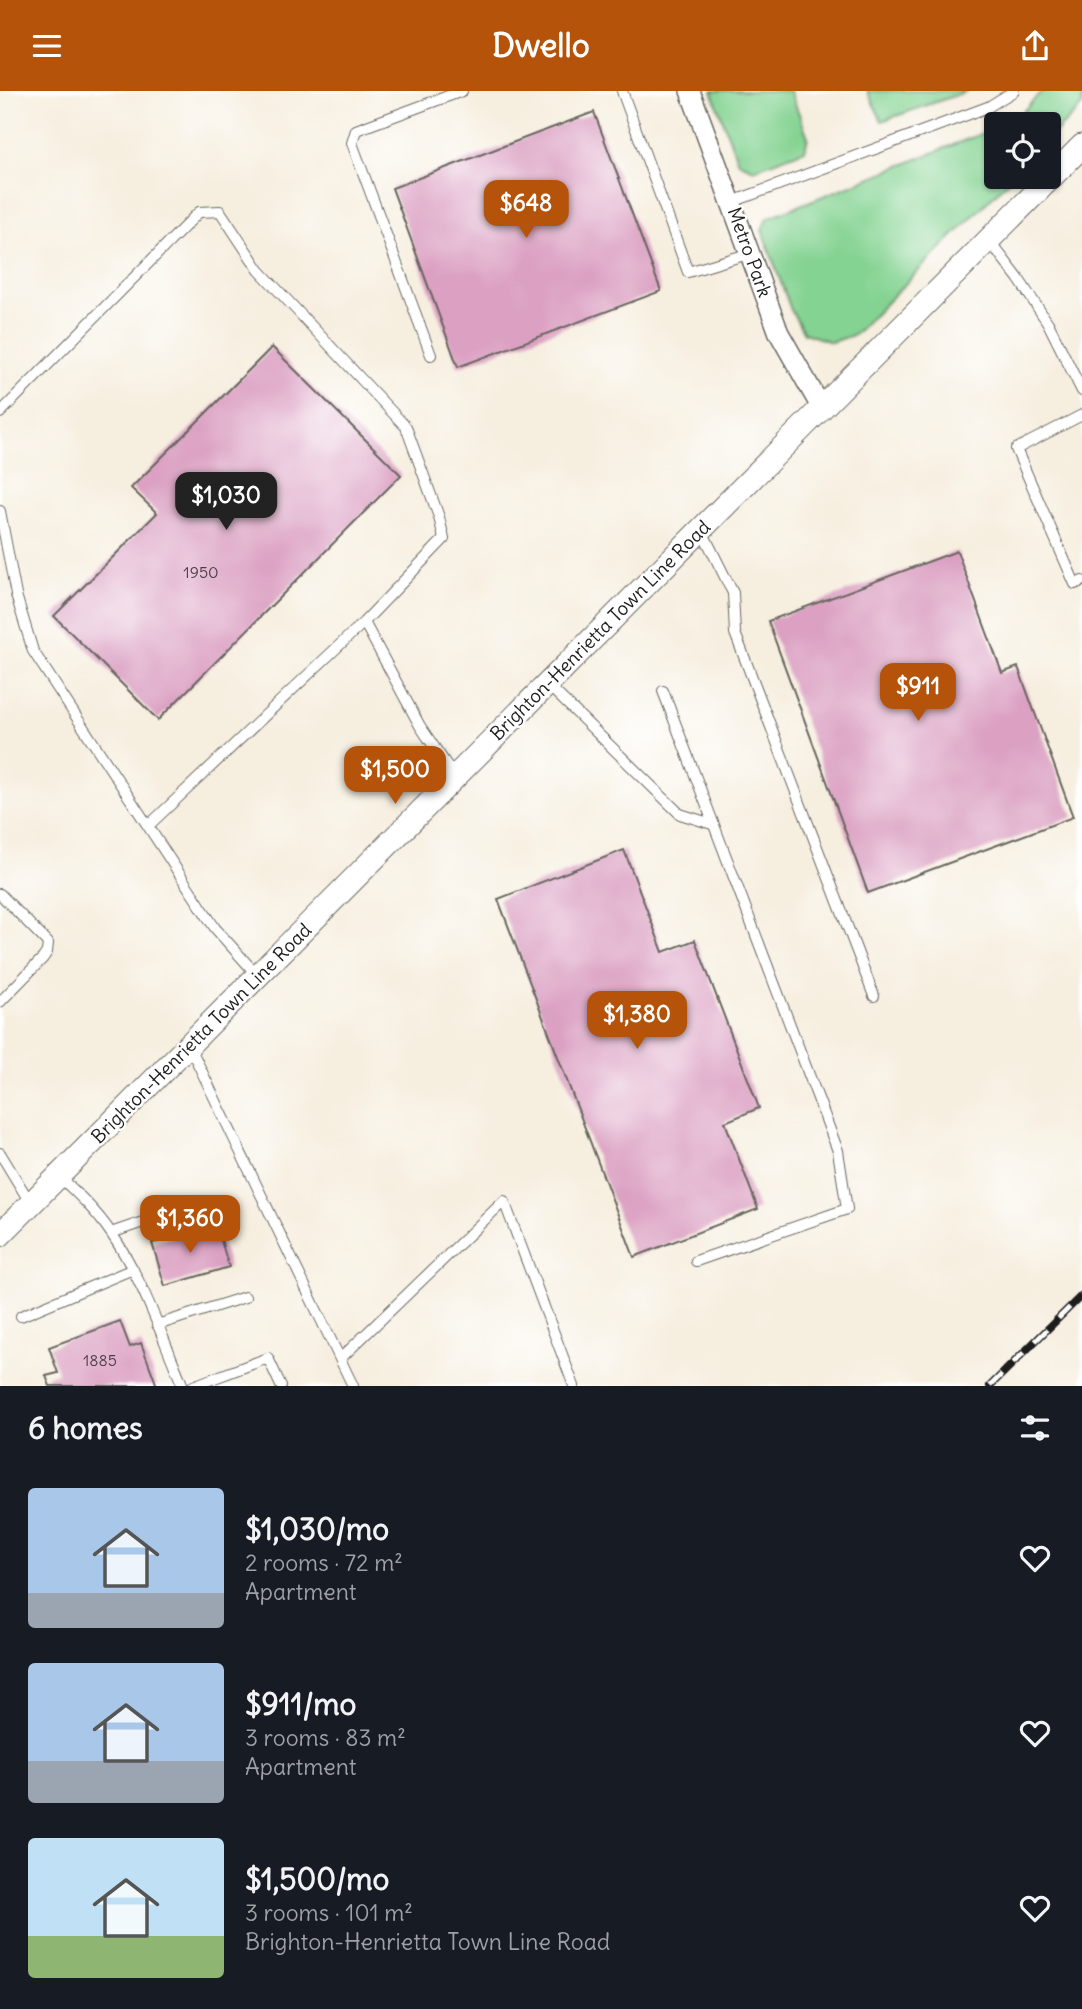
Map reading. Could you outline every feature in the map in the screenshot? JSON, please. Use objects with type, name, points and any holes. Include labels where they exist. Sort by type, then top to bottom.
[{"type":"street","name":"Metro Park","points":[[690,91],[779,333],[821,407]]},
{"type":"street","name":"Brighton-Henrietta Town Line Road","points":[[0,1235],[1082,146]]},
{"type":"lane","points":[[431,355],[352,143],[356,130],[462,91]]},
{"type":"lane","points":[[622,91],[688,272],[751,254]]},
{"type":"lane","points":[[732,202],[988,107],[1014,91]]},
{"type":"lane","points":[[0,413],[199,212],[219,211],[259,270],[406,427],[439,517],[444,539],[364,622],[148,826]]},
{"type":"lane","points":[[988,239],[1048,323],[1082,391]]},
{"type":"lane","points":[[1082,415],[1016,449],[1075,584],[1082,580]]},
{"type":"lane","points":[[0,511],[16,595],[33,651],[215,928],[258,976]]},
{"type":"lane","points":[[701,529],[733,593],[735,633],[874,996]]},
{"type":"lane","points":[[364,622],[420,726],[455,777]]},
{"type":"lane","points":[[547,684],[680,814],[712,824]]},
{"type":"lane","points":[[663,691],[838,1151],[847,1209],[696,1261]]},
{"type":"lane","points":[[0,894],[48,943],[43,958],[0,1002]]},
{"type":"lane","points":[[189,1045],[353,1386]]},
{"type":"lane","points":[[0,1153],[31,1204]]},
{"type":"lane","points":[[59,1176],[93,1209],[133,1269],[183,1386]]},
{"type":"lane","points":[[340,1359],[504,1201],[574,1386]]},
{"type":"lane","points":[[111,1233],[201,1202]]},
{"type":"lane","points":[[21,1315],[133,1269]]},
{"type":"lane","points":[[157,1325],[245,1297]]},
{"type":"lane","points":[[193,1386],[268,1358],[281,1386]]},
{"type":"green space","points":[[712,91],[790,91],[808,137],[805,150],[754,169],[738,162]]},
{"type":"green space","points":[[867,91],[968,91],[882,121]]},
{"type":"green space","points":[[1042,91],[1082,91],[1082,106],[1061,127],[1061,112],[1022,112]]},
{"type":"green space","points":[[984,133],[984,189],[1000,189],[854,335],[831,342],[804,333],[791,310],[762,230],[767,218]]},
{"type":"building","points":[[594,112],[661,291],[458,367],[392,188]]},
{"type":"building","points":[[272,347],[401,475],[158,720],[54,616],[157,513],[131,488]]},
{"type":"building","points":[[957,551],[1002,673],[1018,667],[1073,817],[868,893],[768,621]]},
{"type":"building","points":[[624,850],[663,952],[695,940],[759,1108],[725,1122],[758,1209],[634,1257],[498,899]]},
{"type":"building","points":[[216,1224],[229,1267],[165,1286],[152,1243]]},
{"type":"building","points":[[120,1321],[130,1347],[141,1343],[157,1386],[50,1386],[46,1376],[58,1373],[49,1347]]},
{"type":"railway","points":[[990,1386],[1082,1295]]}]
